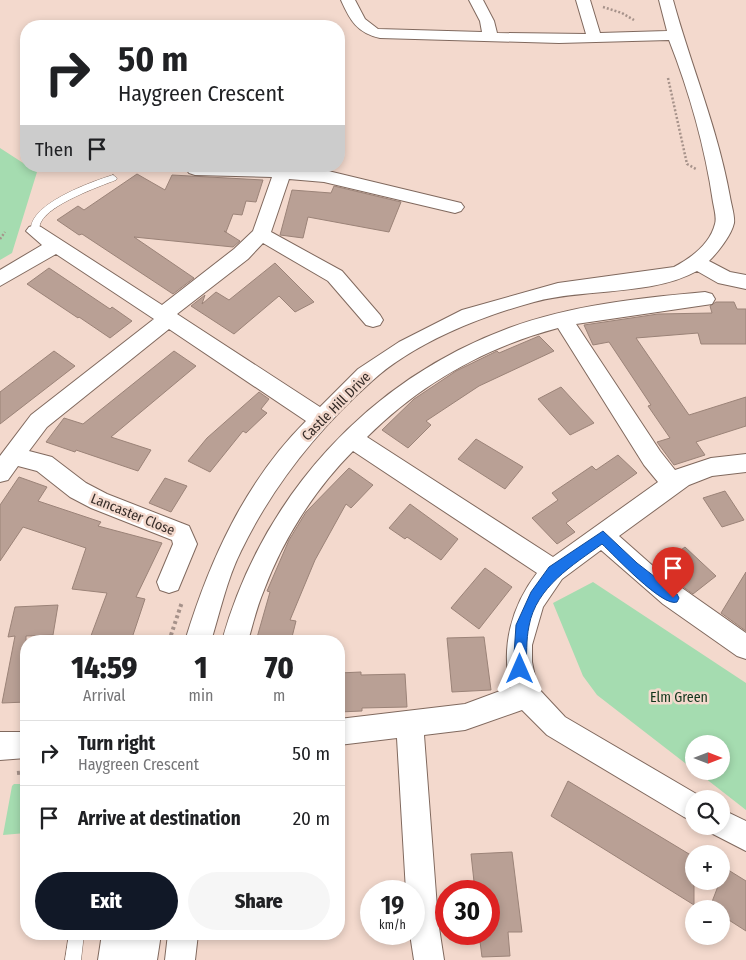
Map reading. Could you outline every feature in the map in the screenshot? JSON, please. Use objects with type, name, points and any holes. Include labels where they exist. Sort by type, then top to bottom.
[{"type":"street","points":[[348,0],[360,24],[374,33],[594,38],[676,35]]},
{"type":"street","points":[[476,0],[487,21],[491,37]]},
{"type":"street","points":[[666,0],[692,80],[718,179],[725,223],[712,248],[697,263],[725,278],[746,282]]},
{"type":"street","points":[[584,3],[594,38]]},
{"type":"street","points":[[260,172],[324,176],[455,207]]},
{"type":"street","points":[[282,173],[261,234],[335,276],[373,320]]},
{"type":"street","points":[[35,232],[321,420]]},
{"type":"street","name":"Lancaster Close","points":[[6,464],[39,421],[240,254],[261,234]]},
{"type":"street","points":[[0,280],[56,245]]},
{"type":"street","name":"Castle Hill Drive","points":[[200,635],[229,550],[263,489],[302,439],[373,369],[406,346],[469,315],[534,295],[662,277],[680,272],[697,263]]},
{"type":"street","points":[[237,635],[250,594],[278,536],[312,481],[351,438],[405,391],[450,363],[516,332],[623,308],[705,299]]},
{"type":"street","points":[[564,321],[652,458],[673,484]]},
{"type":"street","points":[[351,438],[553,571]]},
{"type":"street","points":[[685,802],[556,726],[526,695],[520,669],[522,625],[530,604],[553,571],[673,484],[701,469],[746,463]]},
{"type":"street","name":"Lancaster Close","points":[[6,464],[54,470],[88,496],[135,517],[170,527],[181,533],[185,544],[169,582]]},
{"type":"street","points":[[603,536],[643,575],[673,598],[746,647]]},
{"type":"street","points":[[345,731],[465,717],[526,695]]},
{"type":"street","points":[[410,725],[424,921],[429,960]]},
{"type":"street","points":[[0,746],[20,745]]},
{"type":"street","points":[[730,828],[746,838]]},
{"type":"street","points":[[113,960],[116,940]]},
{"type":"street","points":[[142,960],[145,940]]},
{"type":"street","points":[[180,960],[182,940]]},
{"type":"lane","points":[[35,232],[36,224],[45,212],[62,200],[84,188],[113,178]]},
{"type":"lane","points":[[73,960],[76,940]]},
{"type":"path","points":[[584,3],[622,12],[639,22]]},
{"type":"path","points":[[0,239],[5,232]]},
{"type":"green space","points":[[0,148],[20,161],[20,172],[37,172],[12,253],[0,260]]},
{"type":"green space","name":"Elm Green","points":[[593,582],[746,683],[746,810],[730,798],[730,790],[720,790],[708,780],[730,780],[730,735],[685,735],[685,763],[597,695],[583,676],[553,603]]},
{"type":"green space","points":[[20,784],[20,834],[3,835],[12,786]]},
{"type":"building","points":[[137,174],[165,190],[172,175],[263,180],[256,202],[246,201],[242,215],[233,214],[226,232],[224,231],[240,241],[233,247],[134,237],[194,278],[173,294],[82,234],[79,235],[57,220],[78,206],[84,210]]},
{"type":"building","points":[[334,186],[401,202],[389,232],[308,217],[303,238],[280,235],[292,190],[331,193]]},
{"type":"building","points":[[275,263],[314,302],[295,312],[279,296],[234,334],[191,306],[205,295],[202,304],[216,292],[229,300]]},
{"type":"building","points":[[49,268],[110,309],[112,307],[132,321],[110,338],[27,284]]},
{"type":"building","points":[[716,302],[734,302],[737,309],[746,309],[746,344],[701,344],[698,333],[636,338],[689,415],[746,397],[746,426],[696,442],[705,455],[674,465],[657,442],[670,438],[648,406],[651,405],[609,342],[593,345],[584,325],[658,314],[712,313],[710,306]]},
{"type":"building","points":[[539,336],[554,351],[479,386],[426,421],[431,425],[408,448],[382,430],[414,399],[456,371],[497,351],[499,353]]},
{"type":"building","points":[[54,351],[75,366],[0,424],[0,392]]},
{"type":"building","points":[[174,351],[196,366],[111,437],[151,450],[138,471],[46,442],[64,418],[83,424]]},
{"type":"building","points":[[561,387],[594,423],[570,435],[538,399]]},
{"type":"building","points":[[259,392],[269,399],[261,409],[267,413],[246,433],[243,431],[210,472],[188,461],[207,438]]},
{"type":"building","points":[[476,439],[523,467],[505,489],[458,459]]},
{"type":"building","points":[[618,455],[637,473],[566,523],[575,532],[557,544],[532,518],[558,500],[552,493],[592,466],[596,470]]},
{"type":"building","points":[[349,468],[373,485],[351,508],[346,504],[315,560],[290,620],[296,621],[292,635],[258,635],[270,592],[267,591],[289,540],[306,512]]},
{"type":"building","points":[[19,477],[47,487],[38,501],[101,522],[98,526],[162,543],[136,597],[145,599],[133,635],[91,635],[107,593],[72,589],[86,548],[23,527],[0,561],[0,505]]},
{"type":"building","points":[[165,478],[187,486],[171,512],[149,503]]},
{"type":"building","points":[[725,491],[744,520],[722,527],[703,498]]},
{"type":"building","points":[[410,504],[458,539],[441,560],[407,537],[405,539],[389,528]]},
{"type":"building","points":[[685,547],[716,576],[693,594],[671,578],[659,566]]},
{"type":"building","points":[[485,568],[512,587],[479,629],[451,608]]},
{"type":"building","points":[[746,572],[746,631],[721,613]]},
{"type":"building","points":[[58,605],[53,635],[20,635],[20,702],[2,703],[15,636],[8,637],[15,607]]},
{"type":"building","points":[[484,637],[491,690],[452,692],[447,638]]},
{"type":"building","points":[[361,672],[361,675],[405,674],[407,707],[362,708],[362,711],[345,712],[345,673]]},
{"type":"building","points":[[568,781],[685,852],[685,890],[694,890],[694,900],[686,900],[551,816]]},
{"type":"building","points":[[512,852],[522,932],[508,932],[510,956],[482,957],[480,945],[500,945],[500,880],[474,880],[471,854]]},
{"type":"building","points":[[730,871],[746,881],[746,931],[730,921],[730,900],[713,900],[717,890],[730,890]]},
{"type":"route","points":[[520,669],[519,654],[522,625],[530,604],[553,571],[603,536],[643,575],[673,598]]}]
